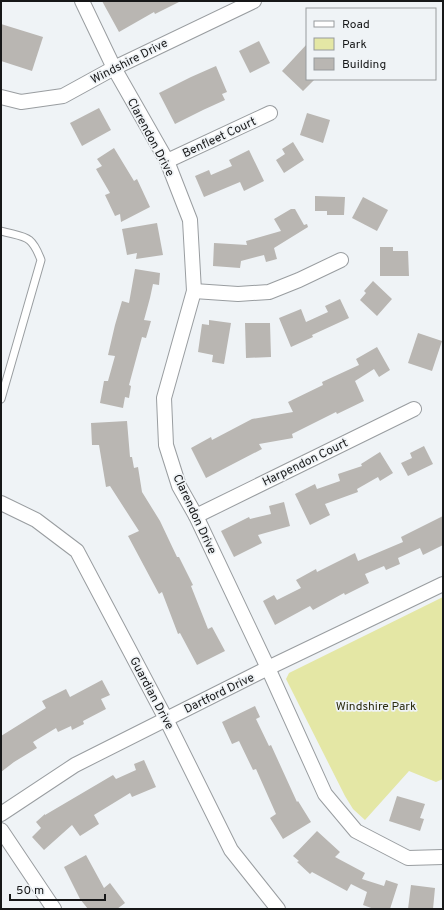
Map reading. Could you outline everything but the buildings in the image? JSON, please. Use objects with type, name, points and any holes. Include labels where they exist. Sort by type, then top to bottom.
[{"type":"street","name":"Clarendon Drive","points":[[82,1],[114,68],[167,162],[190,220],[194,290],[164,398],[166,445],[179,486],[196,516],[326,794],[356,831],[408,858],[443,857]]},
{"type":"street","name":"Windshire Drive","points":[[1,97],[21,102],[63,96],[114,68],[254,1]]},
{"type":"street","name":"Benfleet Court","points":[[167,162],[270,113]]},
{"type":"street","points":[[194,290],[238,294],[269,292],[299,280],[341,260]]},
{"type":"street","name":"Harpendon Court","points":[[196,516],[414,409]]},
{"type":"street","name":"Guardian Drive","points":[[1,503],[36,520],[76,551],[166,719],[231,850],[278,909]]},
{"type":"street","name":"Dartford Drive","points":[[1,814],[75,765],[268,668],[443,584]]},
{"type":"street","points":[[1,830],[54,909]]},
{"type":"lane","points":[[1,231],[28,238],[36,246],[41,260],[1,399]]},
{"type":"green space","name":"Windshire Park","points":[[443,597],[443,779],[436,782],[409,771],[365,820],[353,809],[345,796],[286,679],[289,673]]}]
